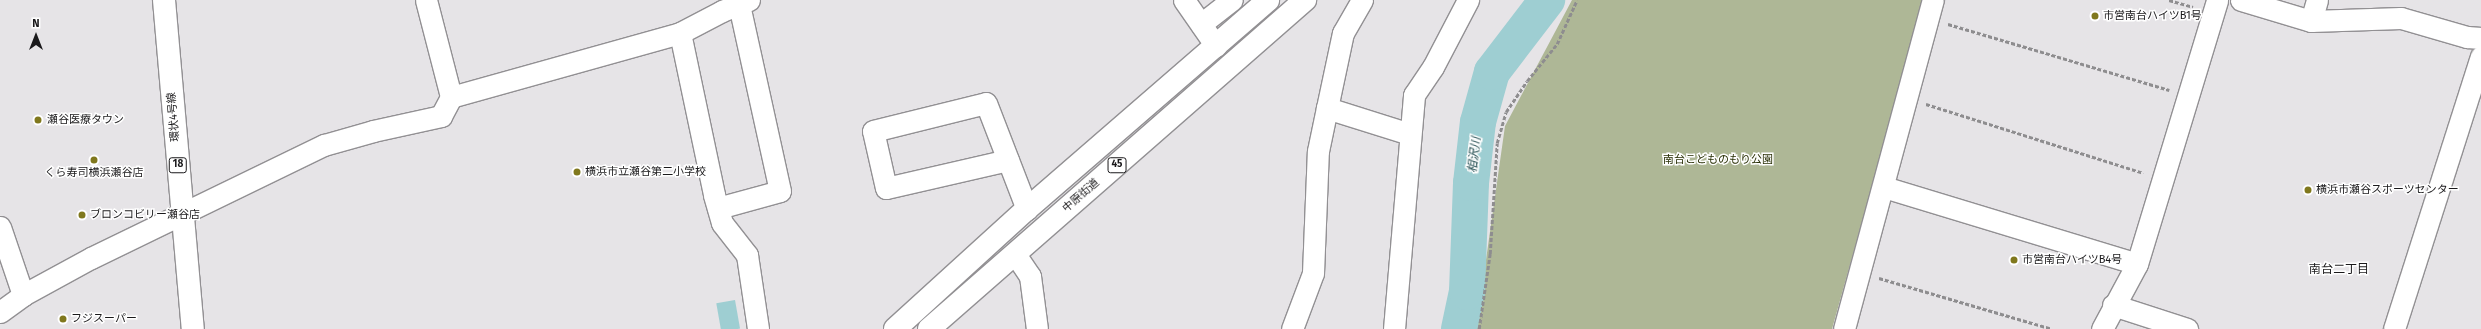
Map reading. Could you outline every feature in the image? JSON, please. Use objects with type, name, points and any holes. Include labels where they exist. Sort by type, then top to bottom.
[{"type":"main road","name":"環状4号線","points":[[164,0],[193,329]]},
{"type":"main road","name":"45","points":[[895,329],[1027,209],[1268,0]]},
{"type":"main road","name":"中原街道","points":[[929,329],[1305,0]]},
{"type":"street","points":[[0,312],[23,295],[91,258],[324,145],[373,131],[442,116],[451,96],[426,0]]},
{"type":"street","points":[[1184,0],[1216,46]]},
{"type":"street","points":[[1201,24],[1232,0]]},
{"type":"street","points":[[1292,329],[1313,273],[1318,151],[1327,108],[1343,33],[1362,0]]},
{"type":"street","points":[[1394,329],[1414,95],[1433,67],[1468,0]]},
{"type":"street","points":[[1844,329],[1884,187],[1933,0]]},
{"type":"street","points":[[2241,0],[2311,21],[2404,9],[2467,38],[2481,38]]},
{"type":"street","points":[[2311,21],[2317,0]]},
{"type":"street","points":[[451,96],[680,33],[732,4],[780,191],[718,208]]},
{"type":"street","points":[[2102,329],[2113,305],[2137,264],[2215,7]]},
{"type":"street","points":[[680,33],[718,208],[722,223],[746,255],[758,329]]},
{"type":"street","points":[[2394,329],[2481,57]]},
{"type":"street","points":[[1008,160],[886,188],[873,131],[986,103],[1027,209]]},
{"type":"street","points":[[1327,108],[1410,134]]},
{"type":"street","points":[[1884,187],[2137,264]]},
{"type":"street","points":[[0,227],[23,295]]},
{"type":"street","points":[[1016,254],[1030,276],[1037,329]]},
{"type":"street","points":[[2113,305],[2187,329]]},
{"type":"path","points":[[1479,329],[1490,254],[1497,143],[1506,112],[1526,81],[1557,44],[1578,0]]},
{"type":"path","points":[[2169,0],[2215,7]]},
{"type":"path","points":[[1944,22],[2188,96]]},
{"type":"path","points":[[1922,102],[2162,179]]},
{"type":"path","points":[[1873,276],[2052,329]]},
{"type":"green space","name":"南台こどものもり公園","points":[[1572,0],[1924,0],[1832,329],[1466,329],[1484,274],[1505,126]]},
{"type":"water","points":[[735,300],[740,329],[721,329],[716,303]]},
{"type":"waterway","name":"相沢川","points":[[1459,329],[1467,292],[1471,183],[1478,122],[1492,72],[1547,0]]},
{"type":"place","name":"市営南台ハイツB1号","points":[[2095,16]]},
{"type":"place","name":"瀬谷医療タウン","points":[[38,120]]},
{"type":"place","name":"くら寿司横浜瀬谷店","points":[[94,160]]},
{"type":"place","name":"横浜市立瀬谷第二小学校","points":[[577,172]]},
{"type":"place","name":"横浜市瀬谷スポーツセンター","points":[[2308,190]]},
{"type":"place","name":"ブロンコビリー瀬谷店","points":[[82,215]]},
{"type":"place","name":"市営南台ハイツB4号","points":[[2014,260]]},
{"type":"place","name":"フジスーパー","points":[[63,319]]},
{"type":"district","name":"南台二丁目","points":[[2339,270]]}]
